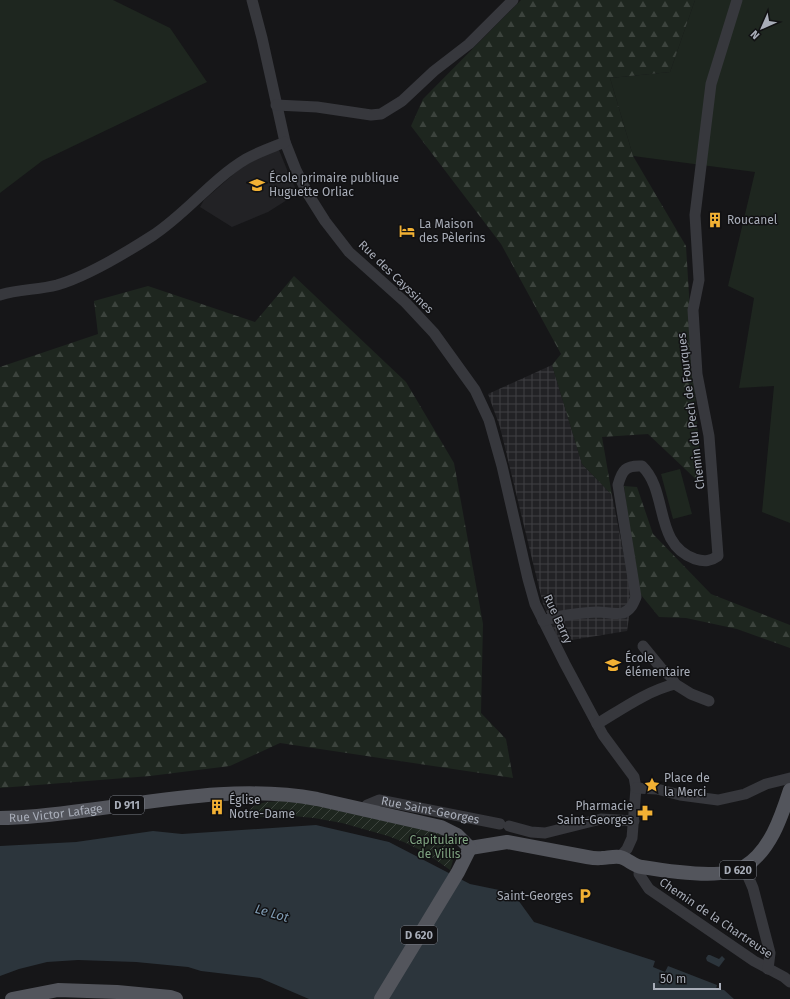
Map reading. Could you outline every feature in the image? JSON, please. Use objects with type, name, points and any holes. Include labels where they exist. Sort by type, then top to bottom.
[{"type":"main road","name":"D 620","points":[[381,999],[458,872],[470,848],[507,842],[586,857],[620,857],[640,867],[717,874],[736,871],[744,867],[757,856],[767,843],[778,825],[790,790]]},
{"type":"main road","name":"Rue Saint-Georges","points":[[255,792],[297,795],[441,827],[457,835],[470,848]]},
{"type":"main road","name":"Rue Victor Lafage","points":[[0,818],[57,814],[226,793],[255,792]]},
{"type":"main road","points":[[17,998],[58,990],[115,996],[170,997],[176,999]]},
{"type":"street","name":"Rue des Cayssines","points":[[252,0],[285,142],[311,201],[349,252],[406,303],[434,333],[475,390],[489,420],[502,466]]},
{"type":"street","points":[[276,105],[317,107],[371,116],[381,114],[402,101],[434,71],[469,44],[513,0]]},
{"type":"street","name":"Chemin du Pech de Fourques","points":[[543,621],[553,617],[597,612],[622,613],[631,608],[636,597],[618,486],[621,474],[626,468],[634,465],[642,466],[653,480],[666,530],[676,545],[686,556],[700,561],[711,561],[718,556],[709,436],[697,367],[693,310],[699,280],[695,215],[711,84],[737,0]]},
{"type":"street","points":[[0,295],[8,292],[55,285],[72,280],[114,259],[153,235],[224,175],[246,159],[285,142]]},
{"type":"street","name":"Rue Barry","points":[[502,466],[535,604],[597,724],[610,745],[634,777],[636,788]]},
{"type":"street","points":[[642,646],[671,677],[675,684],[691,694],[709,700]]},
{"type":"street","points":[[597,724],[653,691],[675,684]]},
{"type":"street","points":[[620,857],[628,848],[632,838],[636,788],[657,789],[680,795],[718,800],[745,794],[766,784],[790,778]]},
{"type":"street","name":"Rue Saint-Georges","points":[[364,810],[367,806],[379,800],[504,825],[531,832],[545,833],[601,819],[634,821]]},
{"type":"street","name":"Chemin de la Chartreuse","points":[[640,867],[639,874],[649,889],[754,962],[784,977],[790,982]]},
{"type":"street","points":[[744,867],[752,888],[770,953],[768,969]]},
{"type":"shaded area","name":"École primaire publique Huguette Orliac","points":[[272,149],[279,150],[298,193],[268,212],[232,227],[200,207],[204,200],[237,171]]},
{"type":"shaded area","points":[[552,365],[582,464],[612,495],[632,596],[627,631],[559,642],[543,604],[500,427],[488,394]]},
{"type":"green space","points":[[0,0],[113,0],[170,28],[207,82],[42,161],[0,193]]},
{"type":"green space","points":[[521,0],[695,0],[670,72],[610,78],[633,156],[686,246],[702,485],[648,434],[602,437],[612,495],[582,464],[552,365],[561,354],[501,244],[411,126],[423,99]]},
{"type":"green space","points":[[695,0],[790,0],[790,523],[762,512],[774,386],[739,388],[754,298],[728,286],[755,172],[633,156],[610,78],[670,72]]},
{"type":"green space","points":[[294,276],[406,382],[454,463],[483,624],[481,713],[506,739],[513,778],[280,743],[230,766],[150,776],[0,788],[0,367],[98,334],[94,301],[148,286],[255,322]]},
{"type":"green space","points":[[680,469],[692,514],[673,519],[661,474]]},
{"type":"green space","points":[[624,486],[637,487],[653,534],[711,594],[790,625],[790,648],[737,629],[686,618],[659,617],[637,590]]},
{"type":"green space","name":"Capitulaire de Villis","points":[[282,801],[309,804],[439,833],[452,844],[454,854],[450,870],[426,853],[406,843],[388,836],[342,823],[314,818],[281,815],[246,818],[246,814],[257,804]]},
{"type":"water","name":"Le Lot","points":[[316,825],[389,842],[470,884],[513,893],[534,922],[655,961],[653,967],[665,972],[668,966],[717,985],[716,989],[724,990],[734,999],[309,999],[260,978],[201,971],[188,967],[136,962],[78,960],[47,962],[19,969],[0,976],[0,846],[76,842],[153,831],[182,834]]},
{"type":"water","points":[[708,955],[719,959],[722,956],[725,959],[719,967],[707,961],[706,958]]},
{"type":"place","name":"École primaire publique Huguette Orliac","points":[[257,185]]},
{"type":"place","name":"Roucanel","points":[[715,220]]},
{"type":"place","name":"La Maison des Pèlerins","points":[[407,231]]},
{"type":"place","name":"École élémentaire","points":[[613,665]]},
{"type":"place","name":"Place de la Merci","points":[[652,785]]},
{"type":"place","name":"Église Notre-Dame","points":[[217,807]]},
{"type":"place","name":"Pharmacie Saint-Georges","points":[[645,813]]},
{"type":"place","name":"Saint-Georges","points":[[585,896]]}]
